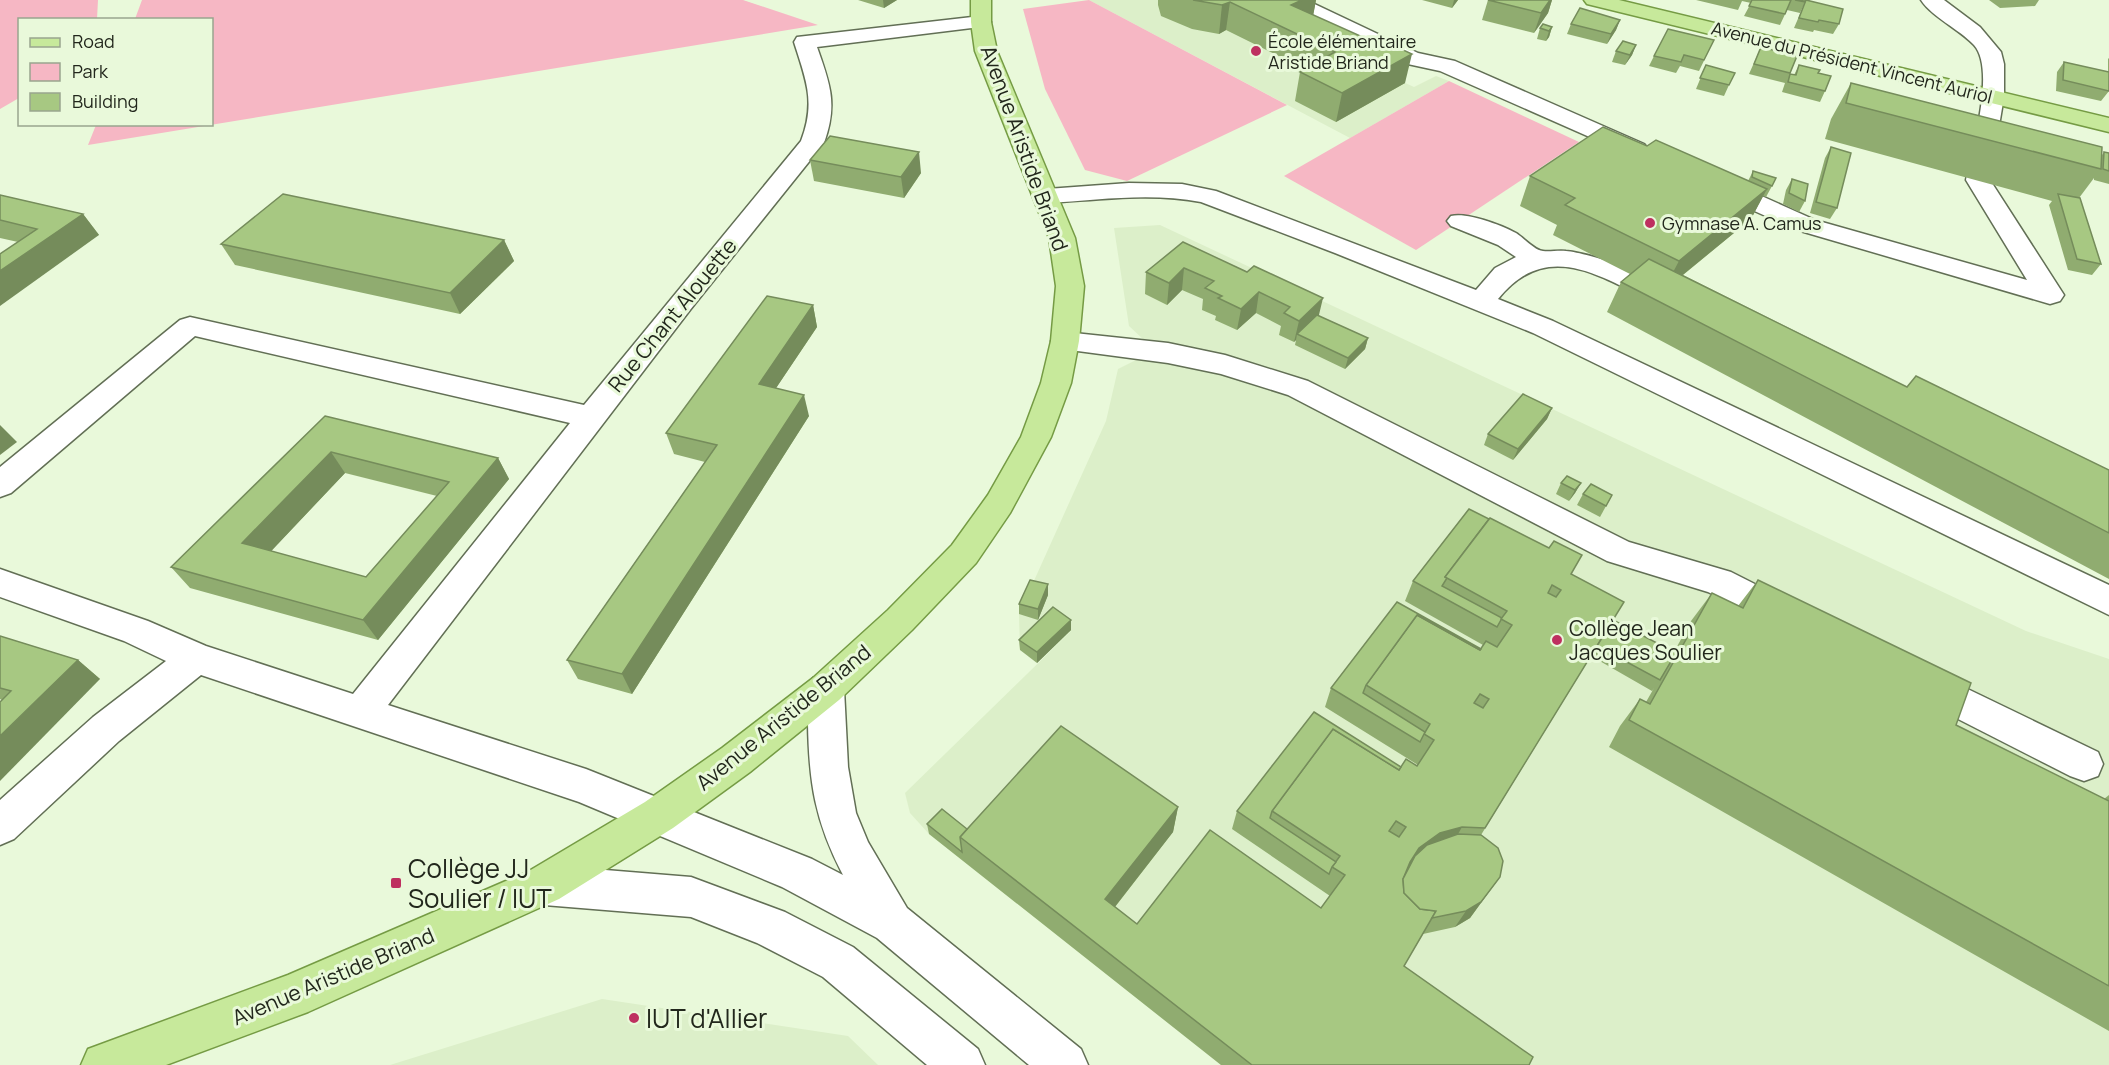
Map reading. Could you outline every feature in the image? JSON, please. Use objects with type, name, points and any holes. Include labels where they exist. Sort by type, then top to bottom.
[{"type":"main road","name":"Avenue du Président Vincent Auriol","points":[[1594,0],[2109,125]]},
{"type":"main road","name":"Avenue Aristide Briand","points":[[104,1065],[292,996],[544,885],[659,814],[736,760],[826,689],[900,620],[964,554],[999,504],[1036,437],[1056,383],[1065,340],[1070,286],[1062,238],[1047,196],[986,51],[981,11]]},
{"type":"street","points":[[1290,0],[1411,58],[1447,66],[1654,157]]},
{"type":"street","points":[[1697,177],[1806,225],[2050,295],[1978,180],[1992,96],[1994,71],[1990,51],[1979,39],[1931,0]]},
{"type":"street","name":"Rue Chant Alouette","points":[[361,711],[590,417],[812,143],[821,122],[822,97],[805,42],[981,11]]},
{"type":"street","points":[[1047,196],[1129,190],[1182,191],[1207,196],[1565,337],[2109,601]]},
{"type":"street","points":[[1460,221],[1507,239],[1536,259]]},
{"type":"street","points":[[1480,302],[1508,272],[1536,259],[1575,260],[1600,265],[1661,295]]},
{"type":"street","points":[[0,485],[190,326],[590,417]]},
{"type":"street","points":[[1065,340],[1168,353],[1225,365],[1298,388],[1619,552],[1719,582],[1816,630]]},
{"type":"street","points":[[0,583],[136,631],[196,658],[586,787],[659,814],[797,873],[892,923],[1065,1065]]},
{"type":"street","points":[[0,826],[106,729],[196,658]]},
{"type":"street","points":[[1902,673],[2084,764]]},
{"type":"street","points":[[826,689],[830,770],[836,811],[848,843],[892,923]]},
{"type":"street","points":[[544,885],[691,897],[770,927],[838,962],[962,1065]]},
{"type":"shaded area","name":"École élémentaire Aristide Briand","points":[[1089,0],[1265,0],[1377,70],[1414,87],[1436,76],[1449,81],[1350,138]]},
{"type":"shaded area","name":"Collège Jean Jacques Soulier","points":[[1160,225],[2026,631],[2109,659],[2109,1065],[1221,1065],[929,834],[910,813],[905,793],[1071,631],[1020,650],[1019,614],[1106,421],[1118,369],[1170,343],[1144,340],[1129,326],[1114,228]]},
{"type":"shaded area","name":"IUT d'Allier","points":[[602,999],[848,1036],[878,1065],[390,1065]]},
{"type":"green space","points":[[0,0],[98,0],[97,18],[18,18],[18,99],[0,109]]},
{"type":"green space","points":[[142,0],[743,0],[818,25],[213,124],[213,18],[135,18]]},
{"type":"green space","points":[[1089,0],[1287,105],[1127,181],[1085,170],[1045,89],[1023,9]]},
{"type":"green space","points":[[1449,81],[1579,142],[1416,250],[1284,176]]},
{"type":"green space","points":[[96,126],[204,126],[88,145]]},
{"type":"building","points":[[1193,0],[1302,0],[1291,5],[1378,44],[1384,41],[1412,54],[1342,93],[1300,72],[1335,52],[1230,2],[1222,5]]},
{"type":"building","points":[[1488,0],[1550,0],[1541,13]]},
{"type":"building","points":[[1752,0],[1791,0],[1785,14],[1749,6]]},
{"type":"building","points":[[1806,0],[1843,9],[1839,24],[1799,18]]},
{"type":"building","points":[[1580,8],[1620,20],[1611,34],[1571,24]]},
{"type":"building","points":[[1543,24],[1552,27],[1549,31],[1540,28]]},
{"type":"building","points":[[1668,29],[1714,40],[1704,60],[1684,55],[1681,62],[1654,56]]},
{"type":"building","points":[[1623,41],[1636,45],[1630,55],[1616,51]]},
{"type":"building","points":[[1761,47],[1797,56],[1790,73],[1754,64]]},
{"type":"building","points":[[2064,62],[2109,72],[2109,91],[2063,80]]},
{"type":"building","points":[[1706,65],[1735,73],[1729,85],[1700,78]]},
{"type":"building","points":[[1799,65],[1820,70],[1818,73],[1831,76],[1825,91],[1788,82],[1790,74],[1796,75]]},
{"type":"building","points":[[1851,83],[2102,147],[2101,169],[1846,103]]},
{"type":"building","points":[[1603,127],[1647,146],[1656,140],[1767,189],[1679,261],[1565,205],[1575,198],[1530,176]]},
{"type":"building","points":[[830,136],[919,152],[901,177],[810,160]]},
{"type":"building","points":[[1831,147],[1851,153],[1837,208],[1816,202]]},
{"type":"building","points":[[2104,152],[2109,153],[2109,171],[2103,169]]},
{"type":"building","points":[[1753,171],[1776,178],[1772,186],[1752,177]]},
{"type":"building","points":[[1792,179],[1808,184],[1805,201],[1789,193]]},
{"type":"building","points":[[283,194],[504,240],[450,293],[221,244]]},
{"type":"building","points":[[2058,194],[2080,198],[2101,264],[2077,259]]},
{"type":"building","points":[[0,195],[83,214],[0,271],[0,254],[37,229],[0,220]]},
{"type":"building","points":[[1183,242],[1247,272],[1254,266],[1323,298],[1299,321],[1284,313],[1290,307],[1259,292],[1241,309],[1218,298],[1222,296],[1205,288],[1214,281],[1184,268],[1169,283],[1146,272]]},
{"type":"building","points":[[1649,259],[1907,387],[1916,376],[2109,470],[2109,533],[1621,282]]},
{"type":"building","points":[[767,296],[813,305],[759,384],[804,395],[622,674],[567,660],[717,445],[666,433]]},
{"type":"building","points":[[1317,315],[1368,338],[1348,358],[1297,334]]},
{"type":"building","points":[[1523,394],[1552,408],[1518,449],[1488,434]]},
{"type":"building","points":[[325,416],[498,458],[363,620],[171,567]],"holes":[[[331,452],[449,482],[366,577],[242,543]]]},
{"type":"building","points":[[1567,476],[1581,483],[1575,490],[1561,483]]},
{"type":"building","points":[[1591,484],[1612,495],[1606,506],[1583,494]]},
{"type":"building","points":[[1469,509],[1489,519],[1445,577],[1447,578],[1442,586],[1502,618],[1497,627],[1413,581]]},
{"type":"building","points":[[1490,518],[1549,548],[1554,541],[1582,555],[1571,574],[1624,602],[1485,828],[1462,827],[1440,833],[1419,848],[1403,879],[1404,893],[1420,909],[1436,911],[1404,966],[1533,1057],[1529,1065],[1252,1065],[960,837],[1061,726],[1178,807],[1105,899],[1137,924],[1210,830],[1321,908],[1345,875],[1332,867],[1340,856],[1272,811],[1333,729],[1399,770],[1406,759],[1417,766],[1434,740],[1424,734],[1430,724],[1366,685],[1417,615],[1480,650],[1486,641],[1497,647],[1512,625],[1501,619],[1507,611],[1445,577]],"holes":[[[1552,585],[1561,590],[1556,597],[1548,593]],[[1480,694],[1489,699],[1483,708],[1474,703]],[[1396,821],[1406,827],[1399,837],[1389,831]]]},
{"type":"building","points":[[1030,580],[1048,584],[1038,609],[1019,604]]},
{"type":"building","points":[[1758,580],[1971,683],[1956,725],[2109,801],[2109,986],[1629,720],[1640,699],[1650,704],[1712,593],[1743,608]]},
{"type":"building","points":[[1397,602],[1481,649],[1417,615],[1366,685],[1363,693],[1425,732],[1420,742],[1331,688]]},
{"type":"building","points":[[1053,607],[1071,620],[1037,652],[1019,640]]},
{"type":"building","points":[[1613,620],[1676,653],[1660,680],[1597,646]]},
{"type":"building","points":[[0,636],[78,660],[0,736],[0,702],[11,691],[0,688]]},
{"type":"building","points":[[1314,712],[1401,767],[1399,770],[1333,729],[1272,811],[1270,818],[1336,862],[1329,874],[1237,811]]},
{"type":"building","points":[[942,809],[967,829],[960,837],[962,852],[927,824]]},
{"type":"building","points":[[1458,834],[1481,835],[1498,848],[1503,861],[1500,877],[1481,902],[1466,911],[1432,918],[1436,911],[1420,909],[1404,893],[1403,879],[1415,856],[1427,845]]},
{"type":"place","name":"École élémentaire Aristide Briand","points":[[1256,51]]},
{"type":"place","name":"Gymnase A. Camus","points":[[1650,223]]},
{"type":"place","name":"Collège Jean Jacques Soulier","points":[[1557,640]]},
{"type":"place","name":"Collège JJ Soulier / IUT","points":[[396,883]]},
{"type":"place","name":"IUT d'Allier","points":[[634,1018]]}]
